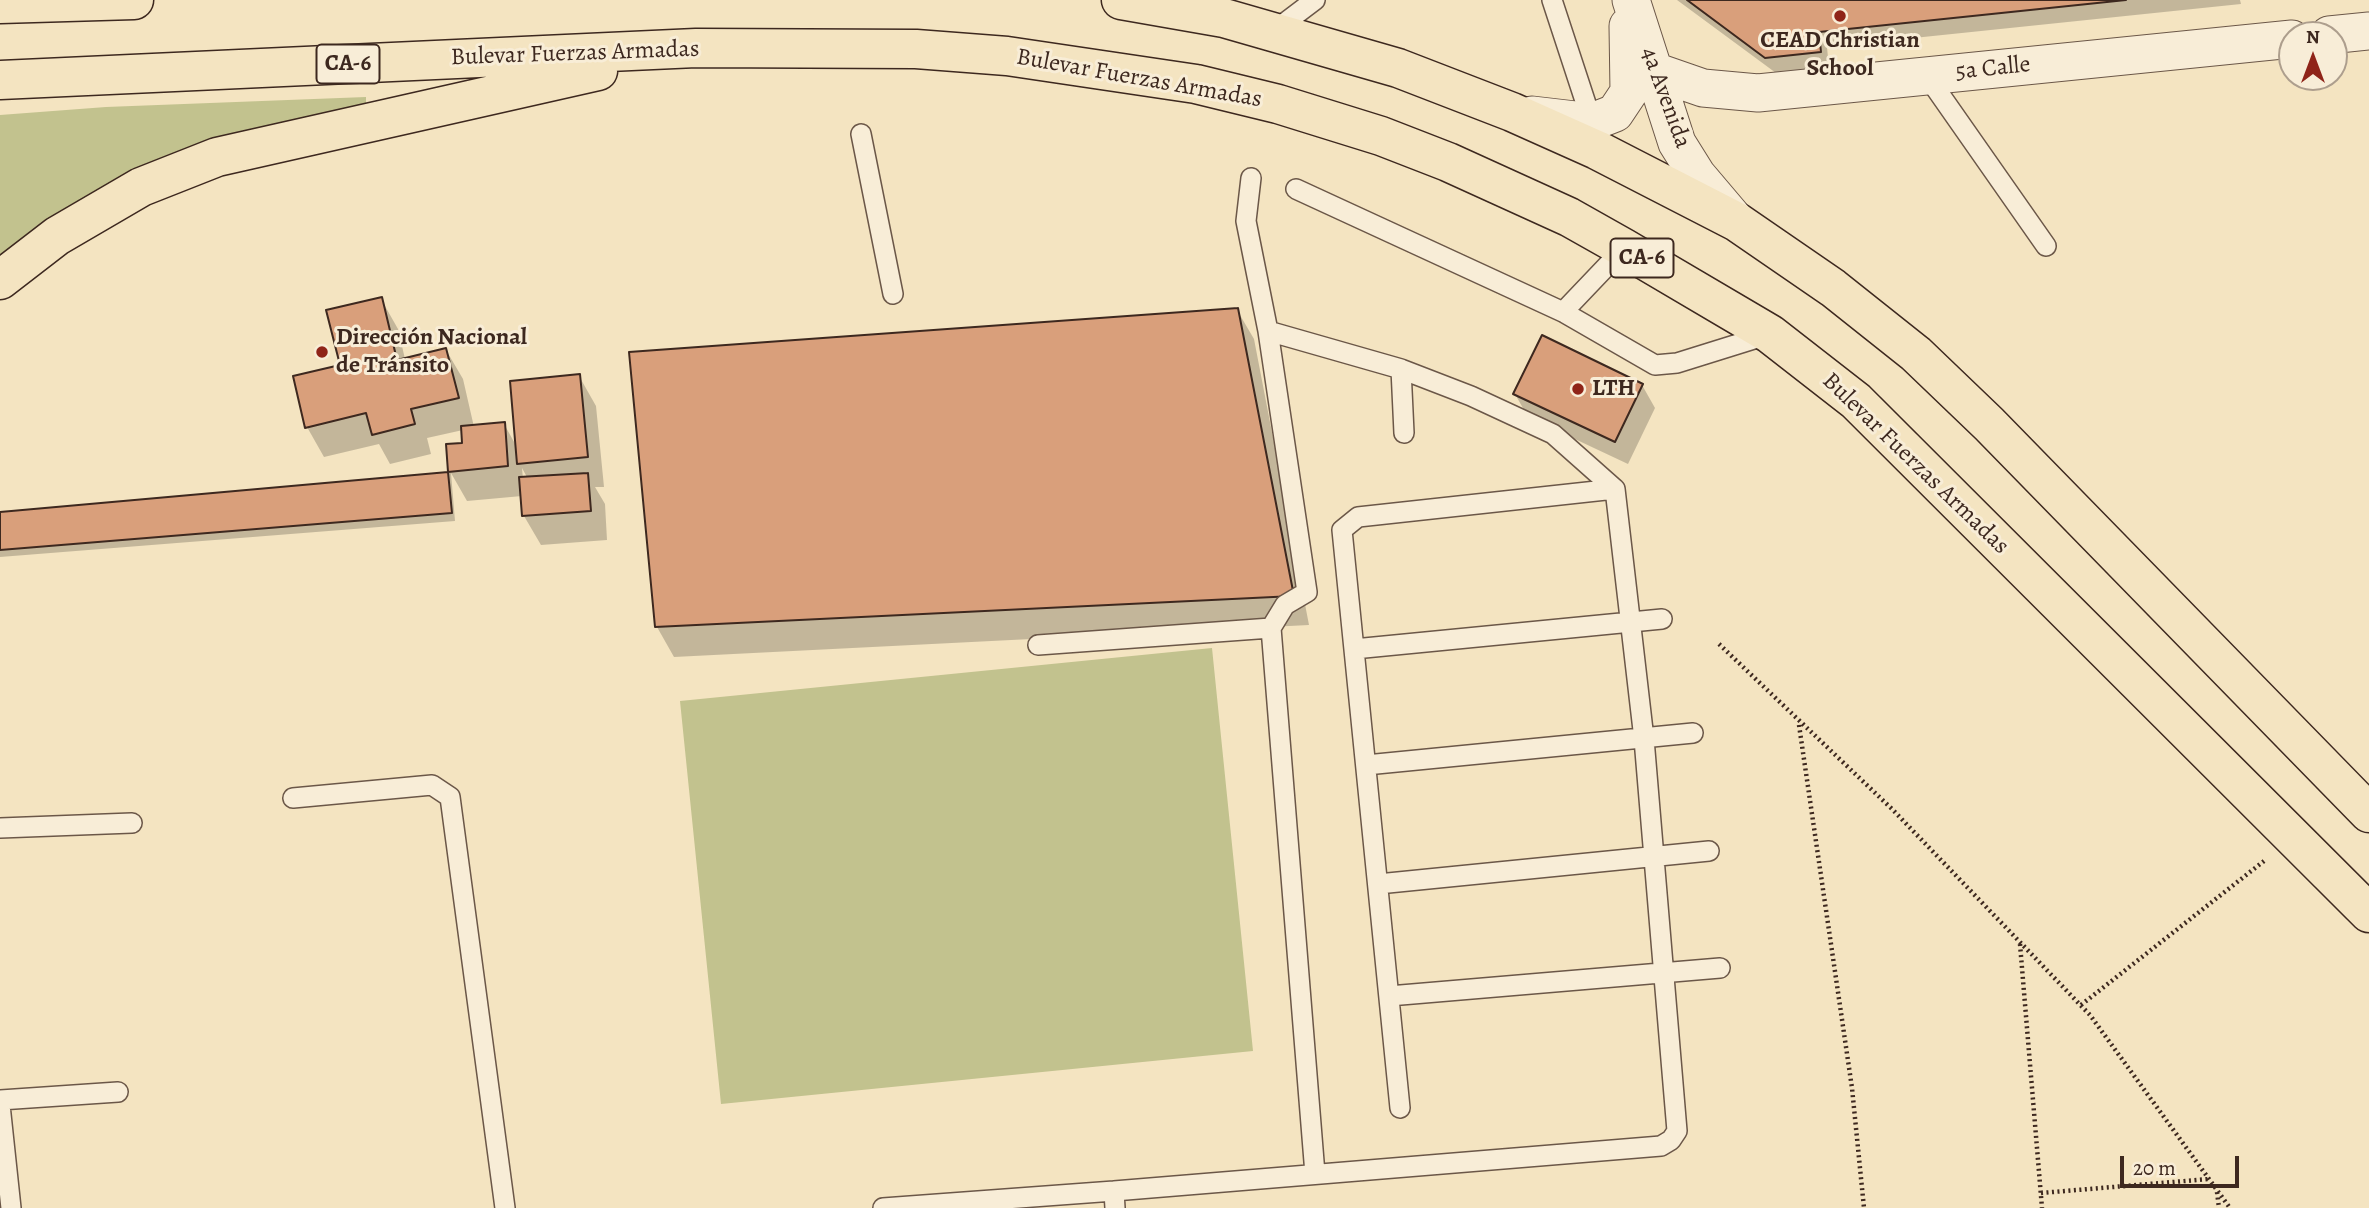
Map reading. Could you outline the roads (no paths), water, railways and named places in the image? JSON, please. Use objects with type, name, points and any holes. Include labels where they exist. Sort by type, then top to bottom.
[{"type":"highway","points":[[0,4],[134,0]]},
{"type":"highway","points":[[1121,0],[1274,31],[1398,68],[1512,112],[1646,173],[1737,222],[1833,288],[1916,354],[1989,424],[2369,813]]},
{"type":"highway","points":[[0,281],[57,236],[141,187],[218,157],[696,48]]},
{"type":"highway","name":"Bulevar Fuerzas Armadas","points":[[0,80],[696,48],[916,49],[1020,58],[1196,85],[1278,104],[1381,136],[1448,162],[1569,217],[1770,334],[1856,401],[2369,913]]},
{"type":"street","name":"4a Avenida","points":[[1592,122],[1615,113],[1629,92],[1630,0]]},
{"type":"street","name":"4a Avenida","points":[[1630,0],[1676,143],[1697,176],[1737,222]]},
{"type":"street","points":[[2348,33],[2369,31]]},
{"type":"street","name":"5a Calle","points":[[1654,71],[1703,88],[1758,93],[2278,40]]},
{"type":"street","points":[[1512,112],[1592,122]]},
{"type":"lane","points":[[1274,31],[1315,0]]},
{"type":"lane","points":[[1552,0],[1592,122]]},
{"type":"lane","points":[[1927,76],[2046,246]]},
{"type":"lane","points":[[861,134],[893,294]]},
{"type":"lane","points":[[1251,178],[1246,221],[1268,331],[1307,592],[1285,605],[1270,628],[1315,1174]]},
{"type":"lane","points":[[1296,189],[1563,312],[1655,365],[1676,363],[1770,334]]},
{"type":"lane","points":[[1563,312],[1624,248]]},
{"type":"lane","points":[[883,1208],[1114,1200],[1315,1174],[1661,1146],[1671,1140],[1677,1130],[1644,739],[1615,489],[1553,434],[1471,396],[1401,369],[1268,331]]},
{"type":"lane","points":[[1401,369],[1404,433]]},
{"type":"lane","points":[[1400,1108],[1342,530],[1357,517],[1615,489]]},
{"type":"lane","points":[[1354,649],[1662,619]]},
{"type":"lane","points":[[1038,645],[1270,628]]},
{"type":"lane","points":[[1366,765],[1693,733]]},
{"type":"lane","points":[[293,798],[432,785],[450,797],[505,1208]]},
{"type":"lane","points":[[0,828],[132,823]]},
{"type":"lane","points":[[1378,884],[1654,855],[1709,852]]},
{"type":"lane","points":[[1389,996],[1720,968]]},
{"type":"lane","points":[[11,1208],[0,1102],[118,1092]]},
{"type":"place","name":"CEAD Christian School","points":[[1840,16]]},
{"type":"place","name":"Dirección Nacional de Tránsito","points":[[322,352]]},
{"type":"place","name":"LTH","points":[[1578,389]]}]
